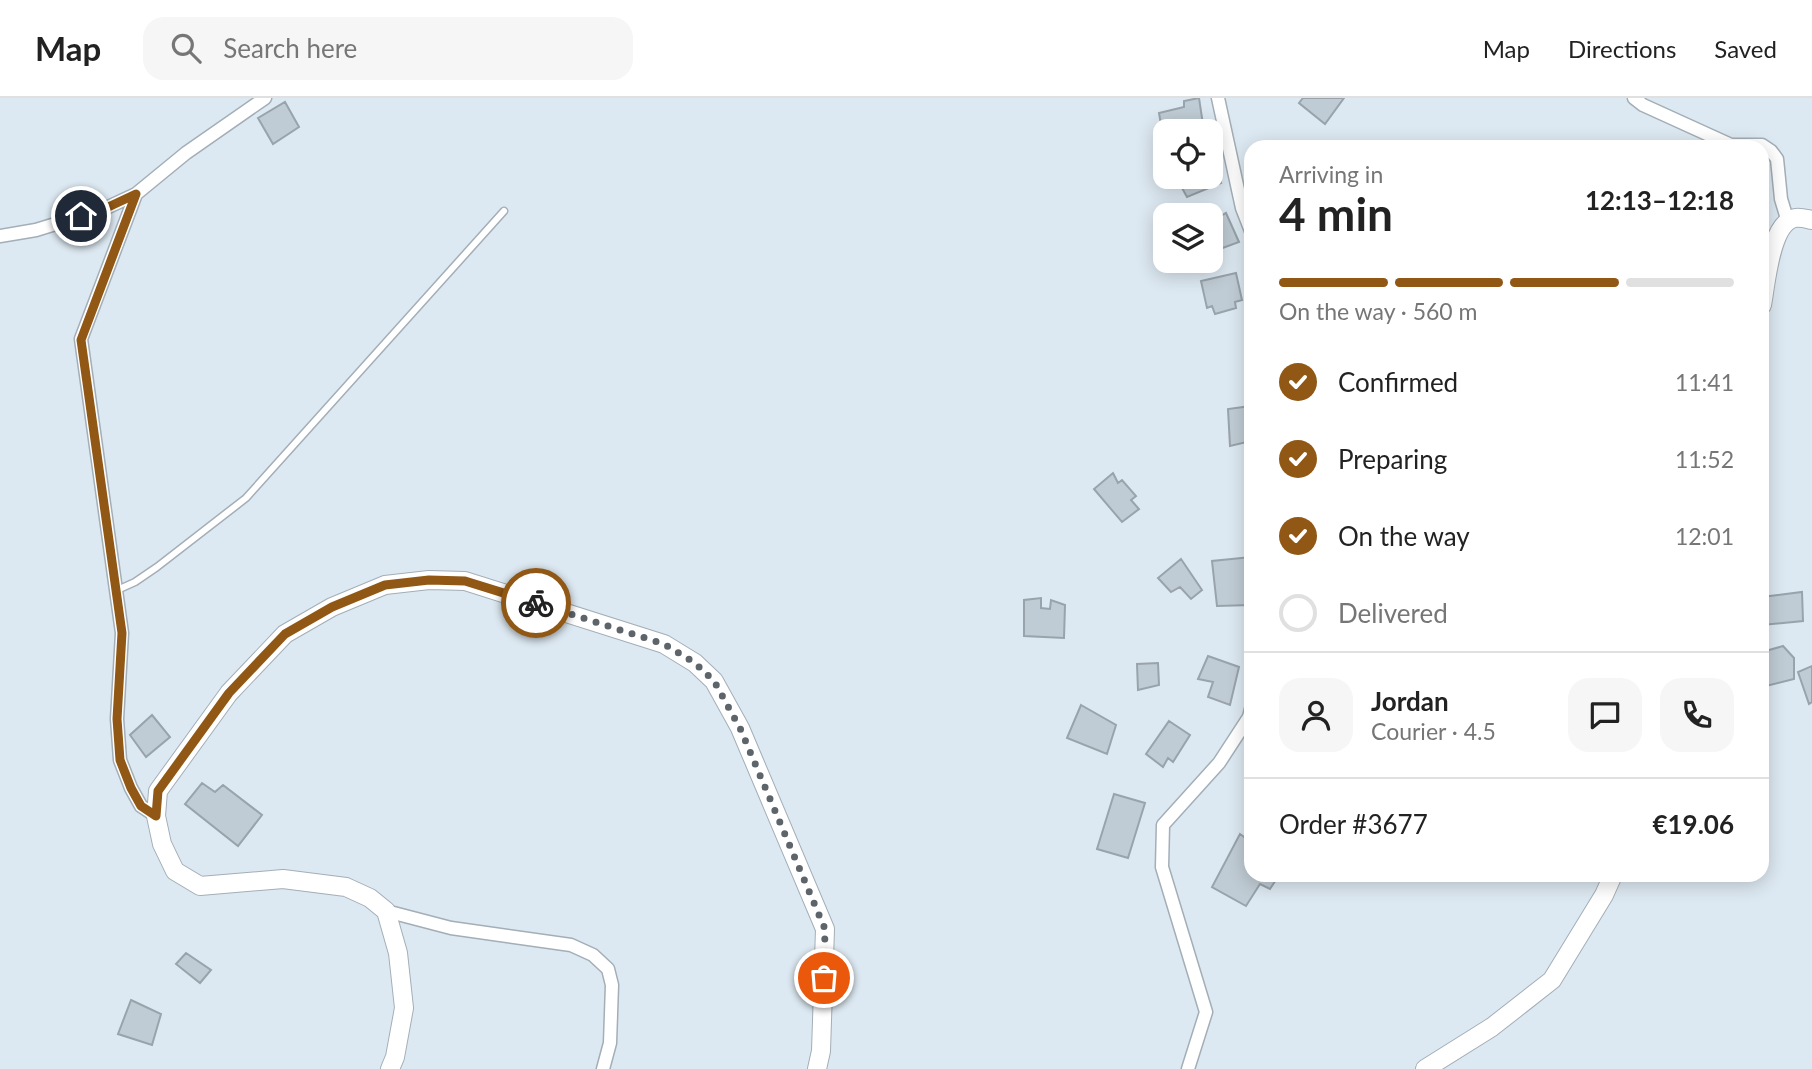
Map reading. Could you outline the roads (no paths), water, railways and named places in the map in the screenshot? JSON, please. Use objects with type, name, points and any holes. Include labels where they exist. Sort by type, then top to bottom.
[{"type":"street","points":[[0,236],[47,227],[104,209],[136,194],[186,153],[265,98]]},
{"type":"street","points":[[1218,98],[1244,213]]},
{"type":"street","points":[[1634,98],[1643,105],[1720,140]]},
{"type":"street","points":[[1769,150],[1777,159],[1781,199],[1788,222]]},
{"type":"street","points":[[136,194],[81,340],[122,633],[117,719],[120,760],[141,806],[156,816]]},
{"type":"street","points":[[1769,264],[1782,227],[1795,218],[1812,220]]},
{"type":"street","points":[[603,1069],[610,1043],[612,985],[608,969],[593,955],[571,945],[451,928],[386,911],[370,898],[346,887],[284,879],[200,886],[175,872],[162,844],[156,816],[158,791],[229,693],[285,634],[332,607],[385,585],[429,580],[465,581],[664,644],[695,663],[714,681],[740,728],[825,929],[821,1051],[817,1069]]},
{"type":"street","points":[[1188,1069],[1206,1012],[1162,867],[1163,825],[1219,764],[1244,725]]},
{"type":"street","points":[[1425,1069],[1492,1027],[1552,981],[1610,882]]},
{"type":"street","points":[[386,911],[398,953],[404,1008],[395,1057],[390,1069]]},
{"type":"lane","points":[[115,591],[135,582],[157,567],[246,498],[505,211]]}]
